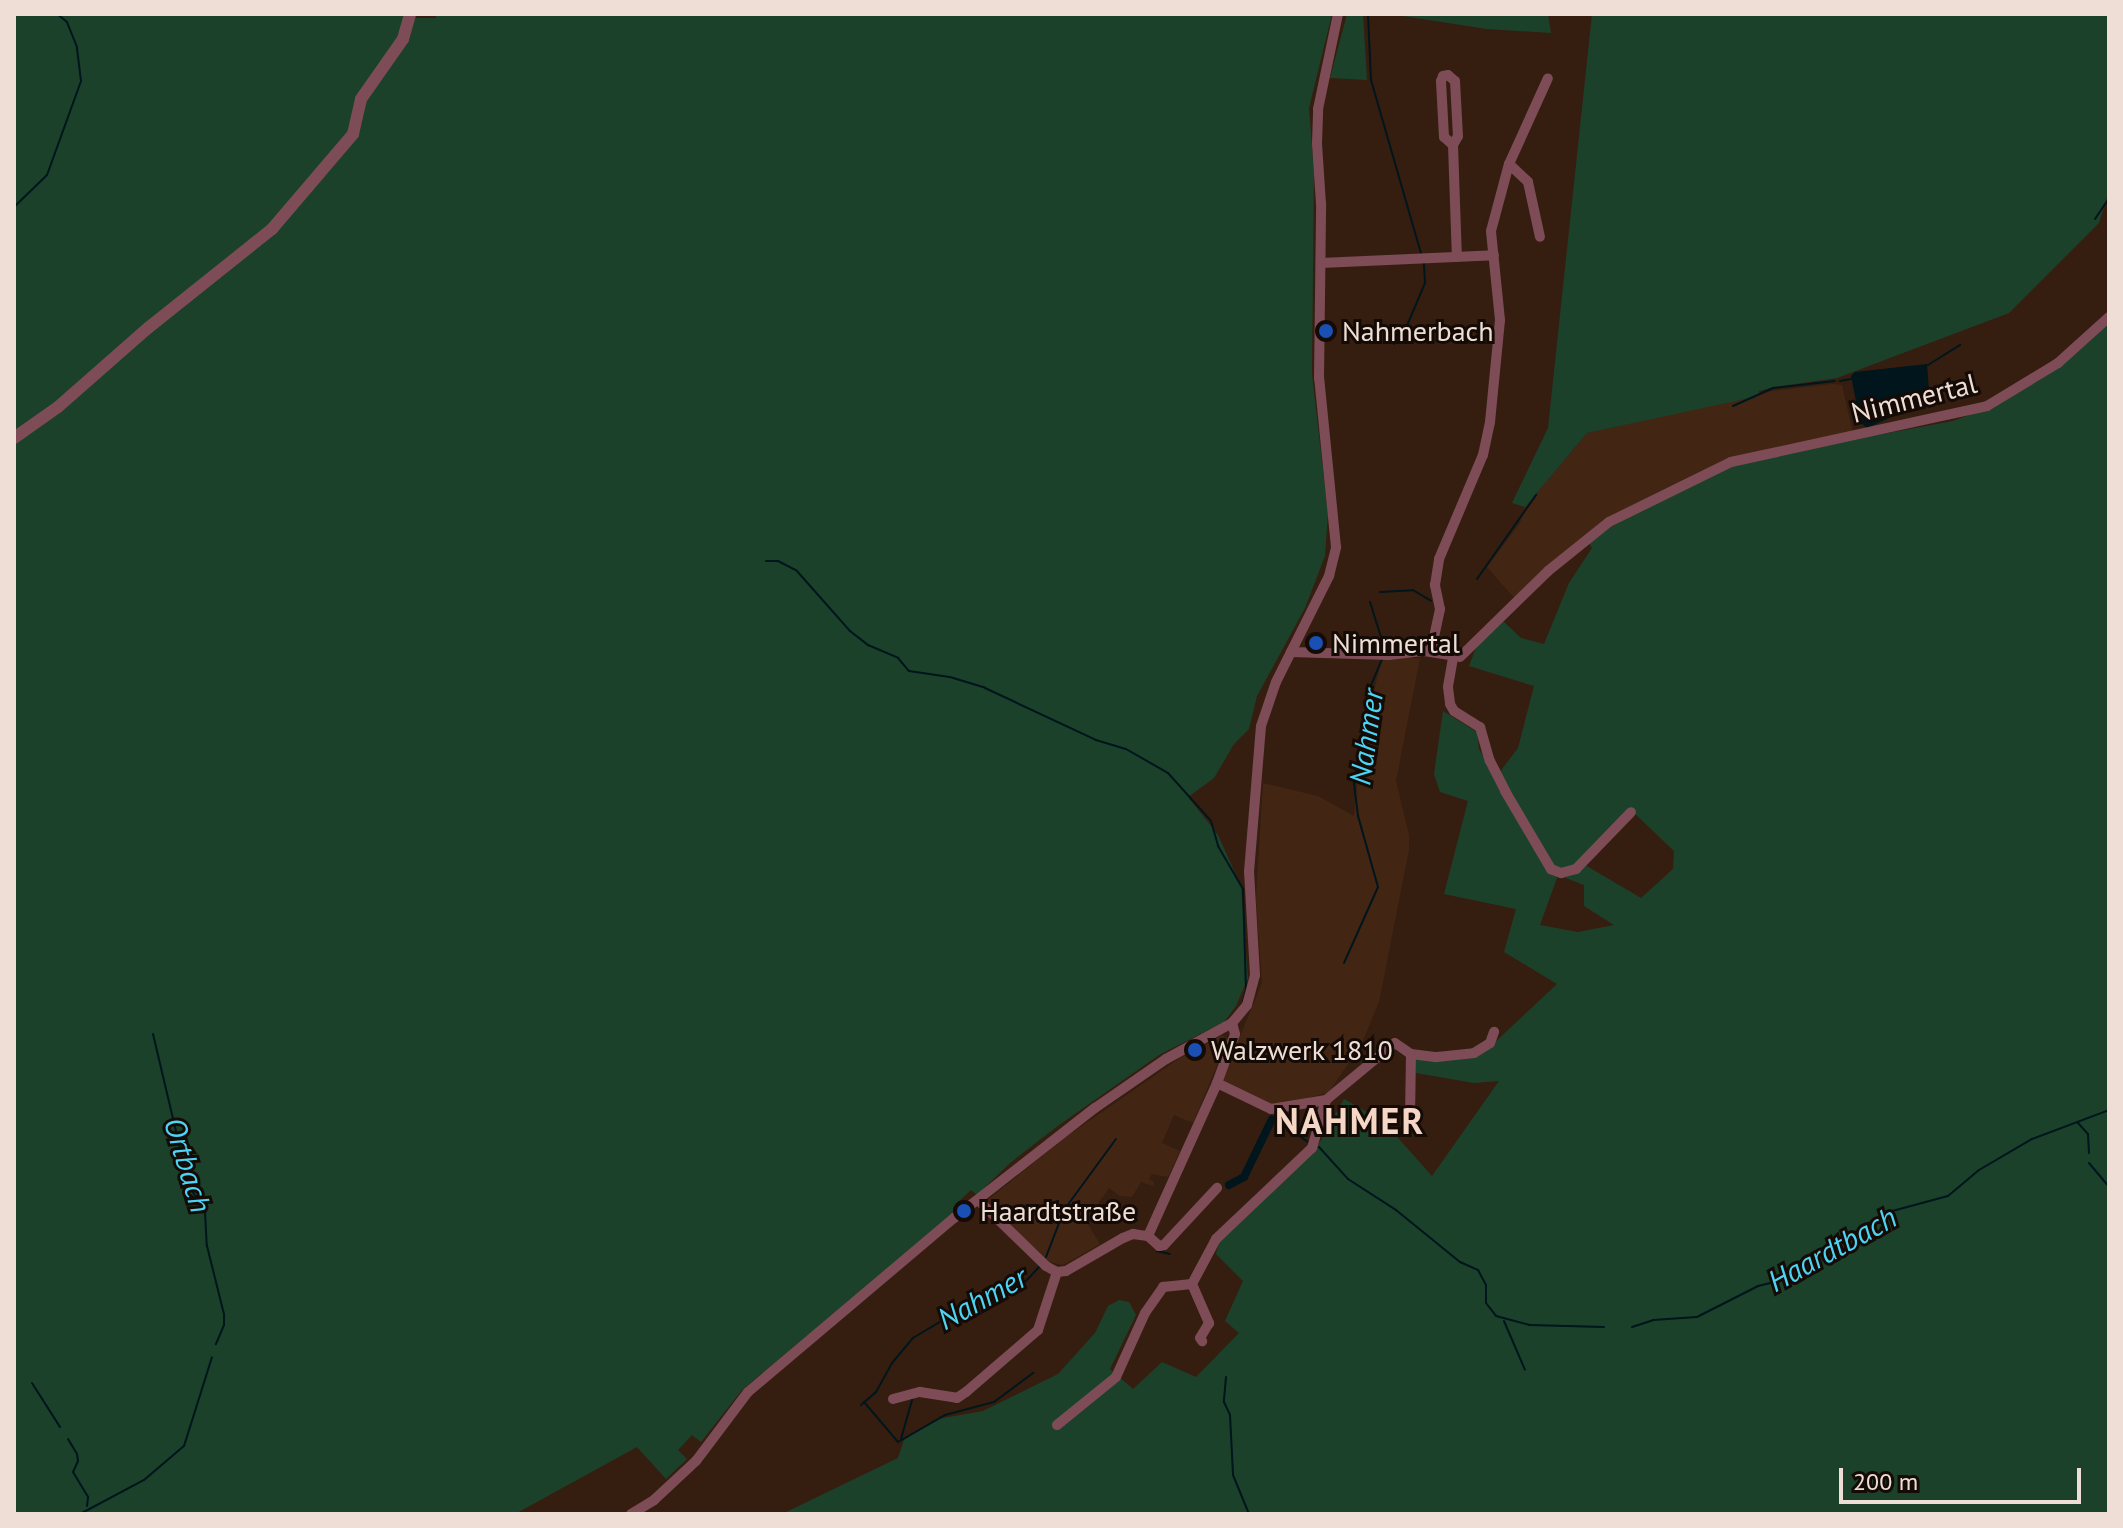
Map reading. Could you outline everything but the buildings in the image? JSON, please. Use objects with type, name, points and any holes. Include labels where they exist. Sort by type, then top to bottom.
[{"type":"street","points":[[14,438],[58,407],[272,229],[353,134],[361,99],[403,39],[410,14]]},
{"type":"street","points":[[631,1514],[668,1488],[712,1440],[748,1392],[978,1200],[1119,1091],[1166,1059],[1232,1023],[1247,1005],[1255,975],[1249,872],[1261,726],[1291,652],[1329,576],[1336,547],[1319,378],[1321,263],[1318,109],[1338,14]]},
{"type":"street","points":[[1453,145],[1444,137],[1441,81],[1443,76],[1448,75],[1455,81],[1458,136],[1453,145],[1457,257]]},
{"type":"street","points":[[1431,651],[1440,609],[1435,585],[1439,559],[1480,463],[1490,422],[1500,320],[1491,231],[1509,164],[1548,78]]},
{"type":"street","points":[[1509,164],[1528,182],[1540,237]]},
{"type":"street","points":[[1321,263],[1494,255]]},
{"type":"street","name":"Nimmertal","points":[[1453,658],[1465,654],[1548,571],[1609,522],[1731,462],[1987,406],[2058,363],[2109,317]]},
{"type":"street","points":[[1291,652],[1389,655],[1431,651],[1453,658],[1447,697],[1450,704],[1454,711],[1480,727],[1490,761],[1551,869],[1561,873],[1576,869],[1631,812]]},
{"type":"street","points":[[1148,1236],[1217,1083],[1235,1034],[1232,1023]]},
{"type":"street","points":[[1192,1284],[1216,1239],[1312,1148],[1326,1100],[1390,1043],[1399,1044],[1411,1054],[1437,1057],[1474,1053],[1490,1043],[1494,1032]]},
{"type":"street","points":[[1410,1120],[1411,1054]]},
{"type":"street","points":[[1217,1083],[1271,1109],[1326,1100]]},
{"type":"street","points":[[893,1399],[920,1392],[957,1398],[1038,1330],[1057,1272],[1133,1234],[1148,1236],[1159,1246],[1164,1245],[1217,1188]]},
{"type":"street","points":[[978,1200],[1043,1263],[1057,1272]]},
{"type":"street","points":[[1192,1284],[1209,1323],[1200,1338],[1202,1341]]},
{"type":"street","points":[[1057,1425],[1116,1377],[1140,1324],[1163,1287],[1192,1284]]},
{"type":"shaded area","points":[[1842,385],[1854,438],[1629,513],[1517,601],[1487,567],[1520,523],[1525,507],[1587,433],[1772,391]]},
{"type":"shaded area","points":[[1382,658],[1420,658],[1396,781],[1409,835],[1409,850],[1379,1002],[1362,1043],[1329,1092],[1277,1107],[1222,1080],[1262,983],[1256,897],[1263,783],[1318,796],[1354,816],[1361,745]]},
{"type":"shaded area","points":[[1222,1035],[1228,1039],[1193,1123],[1174,1115],[1162,1143],[1180,1151],[1168,1177],[1152,1174],[1149,1179],[1154,1182],[1153,1186],[1141,1182],[1132,1197],[1120,1196],[1109,1188],[1086,1221],[1100,1244],[1063,1265],[1050,1262],[992,1208],[989,1199],[1066,1137],[1180,1058]]},
{"type":"green space","points":[[14,14],[405,14],[393,51],[406,46],[415,18],[436,18],[435,14],[1332,14],[1309,108],[1314,173],[1312,374],[1328,514],[1325,556],[1305,608],[1257,696],[1249,729],[1234,744],[1214,778],[1188,797],[1218,835],[1241,886],[1248,978],[1236,1006],[1224,1022],[1159,1055],[1059,1125],[1010,1163],[977,1195],[971,1190],[956,1204],[952,1214],[742,1390],[701,1442],[692,1435],[678,1450],[687,1459],[666,1479],[637,1447],[515,1514],[14,1514]]},
{"type":"green space","points":[[1347,14],[1363,14],[1367,80],[1330,78]]},
{"type":"green space","points":[[1390,14],[1548,14],[1551,33],[1487,29]]},
{"type":"green space","points":[[1592,14],[2109,14],[2109,191],[2099,223],[2009,313],[1837,378],[1774,387],[1759,391],[1759,396],[1587,433],[1525,507],[1512,503],[1548,428]]},
{"type":"green space","points":[[2109,319],[2109,1514],[782,1514],[898,1458],[904,1440],[938,1419],[983,1411],[1058,1374],[1095,1333],[1108,1306],[1119,1300],[1129,1302],[1136,1315],[1110,1369],[1133,1389],[1162,1362],[1196,1377],[1239,1333],[1225,1321],[1243,1281],[1216,1254],[1220,1239],[1316,1149],[1344,1099],[1383,1121],[1432,1176],[1499,1081],[1474,1083],[1416,1073],[1415,1058],[1445,1061],[1492,1045],[1557,984],[1504,952],[1516,909],[1444,894],[1468,801],[1440,792],[1434,774],[1443,711],[1477,732],[1479,749],[1496,777],[1518,748],[1534,686],[1469,666],[1477,645],[1503,621],[1521,638],[1544,644],[1569,583],[1592,548],[1587,540],[1731,462],[1953,421],[2003,402]],"holes":[[[1630,809],[1674,851],[1673,869],[1641,898],[1580,862]],[[1558,875],[1584,885],[1584,906],[1614,925],[1578,932],[1540,925]]]},
{"type":"water","points":[[1927,364],[1930,402],[1927,407],[1896,415],[1867,428],[1860,422],[1851,376],[1855,372]]},
{"type":"waterway","points":[[14,207],[47,175],[81,81],[77,47],[67,22],[57,14]]},
{"type":"waterway","name":"Nahmerbach","points":[[1368,14],[1371,80],[1421,253]]},
{"type":"waterway","points":[[2095,219],[2109,198]]},
{"type":"waterway","name":"Nahmerbach","points":[[1394,344],[1406,328],[1425,283],[1424,263]]},
{"type":"waterway","points":[[1928,365],[1960,345]]},
{"type":"waterway","points":[[1840,381],[1851,379]]},
{"type":"waterway","points":[[1733,406],[1773,388],[1835,381]]},
{"type":"waterway","points":[[1477,579],[1536,495]]},
{"type":"waterway","points":[[766,561],[778,561],[796,570],[850,631],[868,645],[898,658],[909,671],[950,677],[985,688],[1096,740],[1126,749],[1168,773],[1211,821],[1218,846],[1243,889],[1246,990],[1243,1002]]},
{"type":"waterway","points":[[1380,592],[1413,590],[1431,601]]},
{"type":"waterway","name":"Nahmer","points":[[1370,602],[1385,650]]},
{"type":"waterway","name":"Nahmer","points":[[1344,963],[1378,887],[1358,816],[1354,784],[1369,690],[1382,660]]},
{"type":"waterway","name":"Ortbach","points":[[153,1034],[189,1186],[205,1212],[207,1246],[224,1314],[224,1325],[216,1344]]},
{"type":"waterway","name":"Haardtbach","points":[[1632,1327],[1653,1320],[1697,1317],[1758,1286],[1778,1281],[1885,1213],[1948,1196],[1979,1170],[2032,1139],[2109,1110]]},
{"type":"waterway","points":[[1229,1185],[1244,1177],[1272,1119]]},
{"type":"waterway","name":"Haardtbach","points":[[1277,1121],[1308,1142]]},
{"type":"waterway","points":[[2078,1123],[2088,1134],[2089,1153]]},
{"type":"waterway","name":"Nahmer","points":[[1046,1257],[1064,1210],[1116,1139]]},
{"type":"waterway","name":"Haardtbach","points":[[1319,1147],[1348,1179],[1396,1210],[1460,1262],[1478,1270],[1486,1285],[1486,1303],[1496,1316],[1529,1325],[1604,1327]]},
{"type":"waterway","points":[[2089,1163],[2109,1187]]},
{"type":"waterway","points":[[1157,1251],[1170,1254]]},
{"type":"waterway","name":"Nahmer","points":[[861,1405],[876,1392],[892,1363],[913,1338],[978,1299],[1026,1281],[1040,1266]]},
{"type":"waterway","points":[[1504,1321],[1525,1370]]},
{"type":"waterway","name":"Ortbach","points":[[80,1514],[144,1480],[184,1446],[212,1357]]},
{"type":"waterway","points":[[864,1402],[898,1442],[945,1415],[994,1402],[1033,1373]]},
{"type":"waterway","points":[[1226,1377],[1224,1402],[1230,1415],[1233,1475],[1249,1514]]},
{"type":"waterway","points":[[32,1383],[60,1427]]},
{"type":"waterway","points":[[901,1439],[912,1400]]},
{"type":"waterway","points":[[68,1439],[77,1454],[78,1461],[73,1472],[88,1497],[87,1506]]},
{"type":"place","name":"Nahmerbach","points":[[1326,331]]},
{"type":"place","name":"Nimmertal","points":[[1316,643]]},
{"type":"place","name":"Walzwerk 1810","points":[[1195,1050]]},
{"type":"place","name":"Haardtstraße","points":[[964,1211]]},
{"type":"district","name":"NAHMER","points":[[1350,1121]]}]
